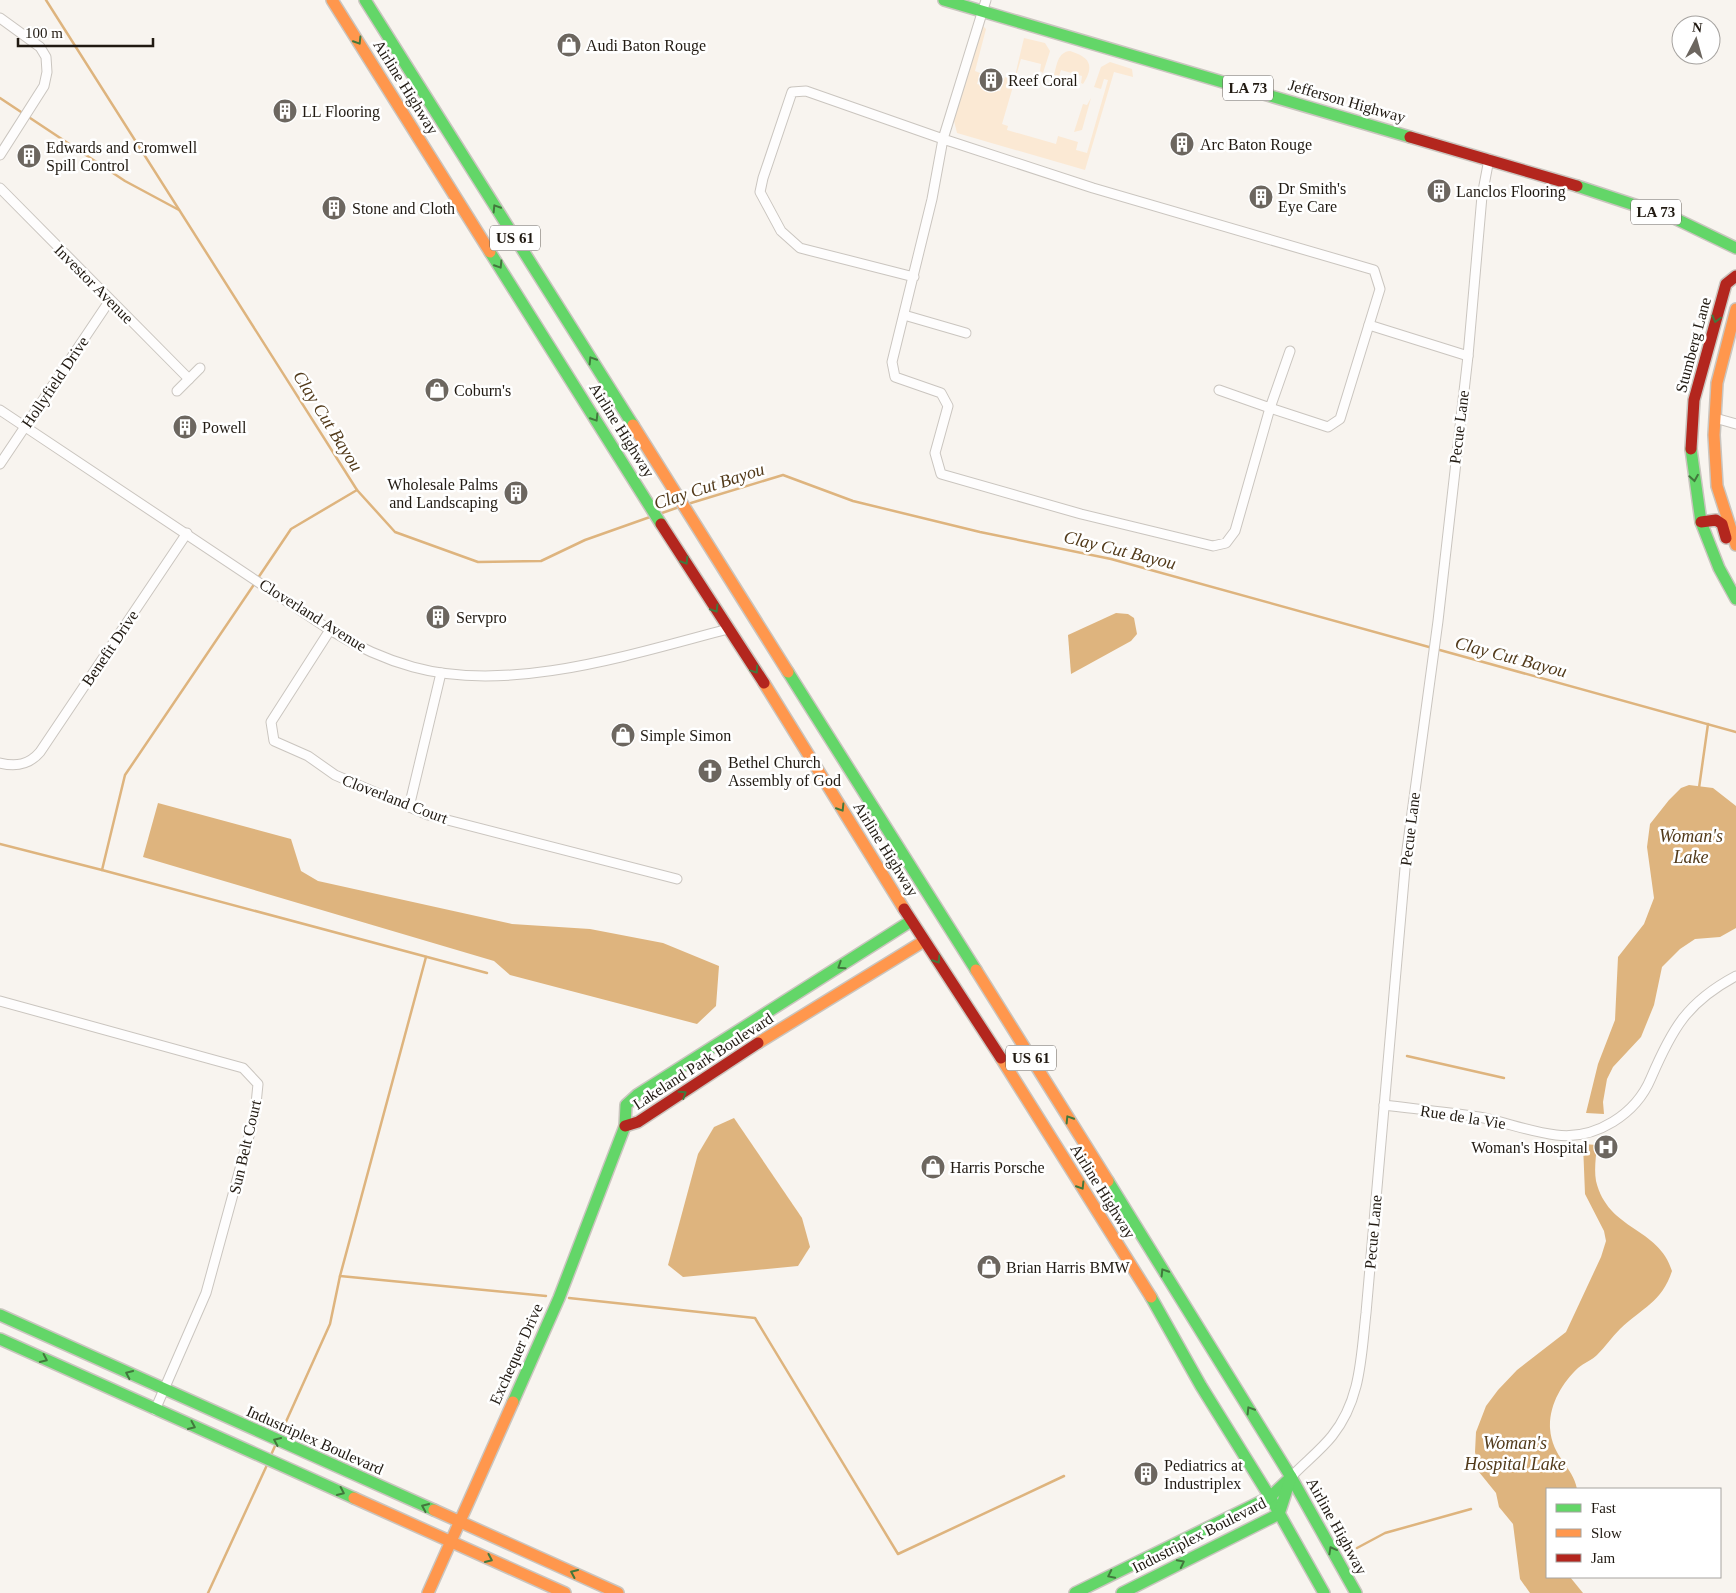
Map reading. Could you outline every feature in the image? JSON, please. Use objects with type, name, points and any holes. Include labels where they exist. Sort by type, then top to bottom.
[{"type":"main road","name":"Airline Highway","points":[[332,0],[448,158],[553,325],[634,480],[668,534],[740,622],[936,934],[1291,1476],[1356,1593]]},
{"type":"main road","name":"Airline Highway","points":[[365,0],[448,158],[553,325],[665,475],[698,528],[768,689],[924,914],[1001,1034],[1201,1386],[1270,1498],[1324,1593]]},
{"type":"main road","name":"Jefferson Highway","points":[[944,0],[984,6],[1619,198],[1674,218],[1736,248]]},
{"type":"main road","name":"Stumberg Lane","points":[[1736,276],[1726,284],[1694,400],[1691,457],[1701,522],[1719,568],[1736,599]]},
{"type":"main road","name":"Stumberg Lane","points":[[1736,309],[1717,383],[1715,418],[1717,486],[1736,547]]},
{"type":"main road","points":[[1701,522],[1716,520],[1722,524],[1729,546],[1736,547]]},
{"type":"main road","name":"Lakeland Park Boulevard","points":[[924,914],[652,1086],[626,1105],[625,1126],[638,1122],[759,1043],[936,934]]},
{"type":"main road","points":[[860,954],[871,975]]},
{"type":"main road","points":[[817,981],[828,1001]]},
{"type":"main road","points":[[748,1025],[759,1043]]},
{"type":"main road","points":[[652,1086],[664,1105]]},
{"type":"main road","name":"Exchequer Drive","points":[[428,1593],[559,1298],[619,1137],[625,1126]]},
{"type":"main road","name":"Industriplex Boulevard","points":[[0,1315],[164,1391],[618,1593]]},
{"type":"main road","points":[[0,1339],[566,1593]]},
{"type":"main road","name":"Industriplex Boulevard","points":[[1075,1593],[1270,1498],[1291,1476]]},
{"type":"main road","name":"Industriplex Boulevard","points":[[1122,1593],[1279,1514],[1291,1476]]},
{"type":"street","points":[[984,6],[943,140],[914,277],[892,362],[895,377],[941,393],[948,406],[935,453],[941,474],[1081,514],[1213,546],[1226,543],[1235,531],[1270,408],[1290,351]]},
{"type":"street","points":[[0,18],[34,41],[46,57],[47,80],[0,155]]},
{"type":"street","points":[[914,277],[800,248],[781,231],[760,192],[792,92],[806,91],[943,140],[1093,188],[1374,270],[1380,289],[1340,419],[1328,427],[1219,390]]},
{"type":"street","name":"Pecue Lane","points":[[1291,1476],[1331,1437],[1342,1422],[1357,1386],[1366,1313],[1406,856],[1431,680],[1468,356],[1482,196],[1489,159]]},
{"type":"street","name":"Investor Avenue","points":[[0,188],[189,379]]},
{"type":"street","name":"Hollyfield Drive","points":[[0,464],[110,300]]},
{"type":"street","points":[[904,315],[966,333]]},
{"type":"street","points":[[1369,325],[1468,356]]},
{"type":"street","points":[[177,391],[200,368]]},
{"type":"street","name":"Cloverland Avenue","points":[[0,410],[330,630],[350,642],[391,660],[441,673],[486,677],[520,675],[612,659],[740,622]]},
{"type":"street","points":[[1715,418],[1736,424]]},
{"type":"street","name":"Benefit Drive","points":[[0,763],[18,765],[31,761],[45,746],[187,533]]},
{"type":"street","name":"Cloverland Court","points":[[330,630],[271,722],[274,741],[308,756],[335,775],[428,815],[677,879]]},
{"type":"street","points":[[409,807],[441,673]]},
{"type":"street","name":"Rue de la Vie","points":[[1384,1105],[1479,1117],[1558,1135],[1579,1134],[1597,1130],[1617,1120],[1641,1096],[1666,1042],[1685,1014],[1712,990],[1736,976]]},
{"type":"street","name":"Sun Belt Court","points":[[0,1002],[243,1068],[258,1084],[255,1114],[206,1292],[155,1410]]},
{"type":"shaded area","points":[[983,26],[986,29],[975,71],[980,73],[977,84],[1000,91],[1005,77],[1014,80],[1024,38],[1045,43],[1050,51],[1043,73],[1040,71],[1041,64],[1021,59],[1002,124],[1008,126],[1007,130],[1056,144],[1058,136],[1078,142],[1076,150],[1087,153],[1108,80],[1104,79],[1101,89],[1094,87],[1101,67],[1110,62],[1132,69],[1133,77],[1114,72],[1085,170],[957,133],[954,121],[967,69]]},
{"type":"shaded area","points":[[1070,51],[1082,56],[1088,63],[1089,72],[1083,84],[1081,83],[1082,76],[1061,70],[1059,76],[1054,75],[1060,56]]},
{"type":"shaded area","points":[[1091,98],[1082,130],[1074,132],[1083,104],[1087,105]]},
{"type":"water","points":[[1116,613],[1128,614],[1134,618],[1137,634],[1131,641],[1071,674],[1068,635]]},
{"type":"water","name":"Woman's Lake","points":[[1689,785],[1713,788],[1736,806],[1736,928],[1720,937],[1695,939],[1680,949],[1662,967],[1654,1005],[1641,1037],[1613,1067],[1607,1079],[1603,1102],[1604,1114],[1586,1113],[1598,1064],[1615,1020],[1618,957],[1644,924],[1654,898],[1647,847],[1650,824],[1681,788]]},
{"type":"water","points":[[158,803],[291,839],[301,871],[318,881],[512,924],[590,929],[663,943],[719,966],[716,1006],[697,1024],[510,975],[494,961],[143,857]]},
{"type":"water","points":[[734,1118],[802,1218],[810,1247],[798,1266],[683,1277],[668,1265],[698,1154],[714,1127]]},
{"type":"water","name":"Woman's Hospital Lake","points":[[1583,1144],[1597,1145],[1595,1177],[1602,1197],[1611,1210],[1622,1220],[1656,1245],[1672,1271],[1668,1282],[1657,1297],[1620,1329],[1597,1355],[1578,1368],[1567,1380],[1554,1403],[1550,1419],[1552,1438],[1558,1454],[1575,1481],[1577,1488],[1546,1488],[1546,1578],[1571,1578],[1583,1593],[1530,1593],[1520,1579],[1513,1524],[1499,1507],[1496,1493],[1479,1472],[1475,1452],[1476,1432],[1486,1406],[1498,1390],[1517,1370],[1566,1332],[1601,1257],[1606,1241],[1604,1231],[1585,1194]]},
{"type":"waterway","name":"Clay Cut Bayou","points":[[46,0],[357,490],[395,532],[478,562],[541,561],[585,540],[650,517]]},
{"type":"waterway","points":[[0,98],[125,181],[179,210]]},
{"type":"waterway","name":"Clay Cut Bayou","points":[[691,503],[783,475],[853,501],[980,532],[1111,559],[1736,732]]},
{"type":"waterway","points":[[258,578],[291,529],[357,490]]},
{"type":"waterway","name":"Clay Cut Bayou","points":[[662,513],[679,507]]},
{"type":"waterway","points":[[0,844],[102,870],[125,775],[255,583]]},
{"type":"waterway","points":[[1699,788],[1708,724]]},
{"type":"waterway","points":[[102,870],[487,973]]},
{"type":"waterway","points":[[426,957],[340,1276],[546,1296]]},
{"type":"waterway","points":[[1407,1056],[1504,1078]]},
{"type":"waterway","points":[[280,1435],[330,1324],[340,1276]]},
{"type":"waterway","points":[[569,1298],[755,1318],[898,1554],[1064,1476]]},
{"type":"waterway","points":[[271,1455],[275,1446]]},
{"type":"waterway","points":[[208,1593],[267,1465]]},
{"type":"waterway","points":[[1357,1548],[1385,1533],[1471,1509]]},
{"type":"traffic: fast","points":[[365,0],[633,425]]},
{"type":"traffic: fast","points":[[944,0],[1410,137]]},
{"type":"traffic: fast","points":[[1577,186],[1674,218],[1736,248]]},
{"type":"traffic: fast","points":[[490,252],[661,524]]},
{"type":"traffic: fast","points":[[1691,449],[1701,522],[1719,568],[1736,599]]},
{"type":"traffic: fast","points":[[788,672],[976,970]]},
{"type":"traffic: fast","points":[[625,1126],[626,1105],[637,1095],[911,921]]},
{"type":"traffic: fast","points":[[513,1402],[559,1298],[625,1126]]},
{"type":"traffic: fast","points":[[1108,1181],[1291,1477],[1356,1593]]},
{"type":"traffic: fast","points":[[1151,1297],[1201,1386],[1270,1497],[1324,1593]]},
{"type":"traffic: fast","points":[[0,1315],[434,1510]]},
{"type":"traffic: fast","points":[[0,1339],[354,1498]]},
{"type":"traffic: fast","points":[[1075,1593],[1270,1497],[1291,1477]]},
{"type":"traffic: fast","points":[[1122,1593],[1279,1514],[1290,1480]]},
{"type":"traffic: slow","points":[[332,0],[490,252]]},
{"type":"traffic: slow","points":[[1736,309],[1717,383],[1714,435],[1717,486],[1736,545]]},
{"type":"traffic: slow","points":[[633,425],[788,672]]},
{"type":"traffic: slow","points":[[764,683],[904,909]]},
{"type":"traffic: slow","points":[[758,1043],[924,941]]},
{"type":"traffic: slow","points":[[976,970],[1108,1181]]},
{"type":"traffic: slow","points":[[1001,1058],[1151,1297]]},
{"type":"traffic: slow","points":[[428,1593],[513,1402]]},
{"type":"traffic: slow","points":[[354,1498],[565,1593]]},
{"type":"traffic: slow","points":[[434,1510],[618,1593]]},
{"type":"traffic: jam","points":[[1410,137],[1577,186]]},
{"type":"traffic: jam","points":[[1691,449],[1694,400],[1726,284],[1736,276]]},
{"type":"traffic: jam","points":[[1701,522],[1716,520],[1722,524],[1726,538]]},
{"type":"traffic: jam","points":[[661,524],[764,683]]},
{"type":"traffic: jam","points":[[904,909],[1001,1058]]},
{"type":"traffic: jam","points":[[625,1126],[638,1122],[758,1043]]},
{"type":"place","name":"Audi Baton Rouge","points":[[569,45]]},
{"type":"place","name":"Reef Coral","points":[[991,80]]},
{"type":"place","name":"LL Flooring","points":[[285,111]]},
{"type":"place","name":"Arc Baton Rouge","points":[[1182,144]]},
{"type":"place","name":"Edwards and Cromwell Spill Control","points":[[29,156]]},
{"type":"place","name":"Lanclos Flooring","points":[[1439,191]]},
{"type":"place","name":"Dr Smith's Eye Care","points":[[1261,197]]},
{"type":"place","name":"Stone and Cloth","points":[[334,208]]},
{"type":"place","name":"Coburn's","points":[[437,390]]},
{"type":"place","name":"Powell","points":[[185,427]]},
{"type":"place","name":"Wholesale Palms and Landscaping","points":[[516,493]]},
{"type":"place","name":"Servpro","points":[[438,617]]},
{"type":"place","name":"Simple Simon","points":[[623,735]]},
{"type":"place","name":"Bethel Church Assembly of God","points":[[710,771]]},
{"type":"place","name":"Woman's Hospital","points":[[1606,1147]]},
{"type":"place","name":"Harris Porsche","points":[[933,1167]]},
{"type":"place","name":"Brian Harris BMW","points":[[989,1267]]},
{"type":"place","name":"Pediatrics at Industriplex","points":[[1146,1474]]}]
